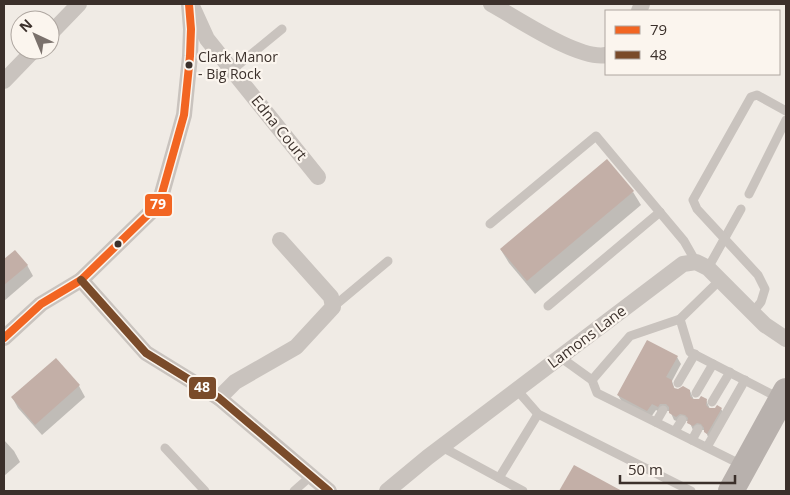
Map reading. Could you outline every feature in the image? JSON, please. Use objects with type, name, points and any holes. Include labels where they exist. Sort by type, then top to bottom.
[{"type":"main road","points":[[732,491],[784,395]]},
{"type":"street","points":[[60,24],[79,4]]},
{"type":"street","points":[[4,338],[41,304],[81,280],[159,204],[184,115],[190,56],[190,4]]},
{"type":"street","name":"Edna Court","points":[[190,4],[207,39],[318,177]]},
{"type":"street","points":[[491,4],[571,49],[599,56],[605,55]]},
{"type":"street","points":[[4,81],[24,60]]},
{"type":"street","points":[[220,398],[236,382],[296,347],[333,307],[331,297],[280,240]]},
{"type":"street","name":"Lamons Lane","points":[[387,491],[683,264],[702,265]]},
{"type":"street","points":[[702,265],[720,280],[765,325],[786,339]]},
{"type":"street","points":[[81,280],[146,353],[220,398],[329,491]]},
{"type":"lane","points":[[232,70],[282,29]]},
{"type":"lane","points":[[752,313],[761,302],[764,289],[758,275],[697,209],[693,200],[750,97],[757,95],[786,111]]},
{"type":"lane","points":[[748,194],[786,120]]},
{"type":"lane","points":[[490,224],[596,136],[702,265],[725,239],[741,209]]},
{"type":"lane","points":[[548,306],[660,212]]},
{"type":"lane","points":[[333,307],[388,261]]},
{"type":"lane","points":[[592,380],[630,336],[680,319],[720,280]]},
{"type":"lane","points":[[680,319],[690,352],[745,380],[784,395]]},
{"type":"lane","points":[[678,383],[695,354]]},
{"type":"lane","points":[[560,357],[592,380],[597,393],[745,466]]},
{"type":"lane","points":[[696,393],[713,364]]},
{"type":"lane","points":[[712,402],[730,372]]},
{"type":"lane","points":[[707,447],[745,380]]},
{"type":"lane","points":[[517,390],[538,414],[691,491]]},
{"type":"lane","points":[[656,422],[663,410]]},
{"type":"lane","points":[[499,478],[538,414]]},
{"type":"lane","points":[[675,431],[682,420]]},
{"type":"lane","points":[[692,440],[698,429]]},
{"type":"lane","points":[[442,447],[523,491]]},
{"type":"lane","points":[[165,448],[205,491]]},
{"type":"lane","points":[[294,491],[310,476]]},
{"type":"lane","points":[[668,491],[672,482]]},
{"type":"building","points":[[607,159],[634,191],[527,281],[500,249]]},
{"type":"building","points":[[15,250],[28,265],[4,285],[4,259]]},
{"type":"building","points":[[647,340],[678,356],[666,377],[672,380],[674,388],[678,389],[683,386],[690,390],[690,396],[693,399],[699,399],[701,396],[707,399],[706,405],[709,408],[715,408],[717,405],[722,408],[707,434],[704,432],[701,424],[697,423],[693,426],[687,423],[688,418],[685,415],[680,414],[676,417],[669,413],[669,407],[666,404],[660,404],[658,407],[652,404],[647,411],[617,395]]},
{"type":"building","points":[[56,358],[80,385],[35,425],[11,397]]},
{"type":"building","points":[[574,465],[622,491],[559,491]]},
{"type":"transit line","name":"79","points":[[4,338],[41,304],[81,280],[159,204],[184,115],[190,56],[191,29],[189,4]]},
{"type":"transit line","name":"48","points":[[81,280],[146,353],[219,398],[329,491]]},
{"type":"place","name":"Clark Manor - Big Rock","points":[[189,65]]}]
